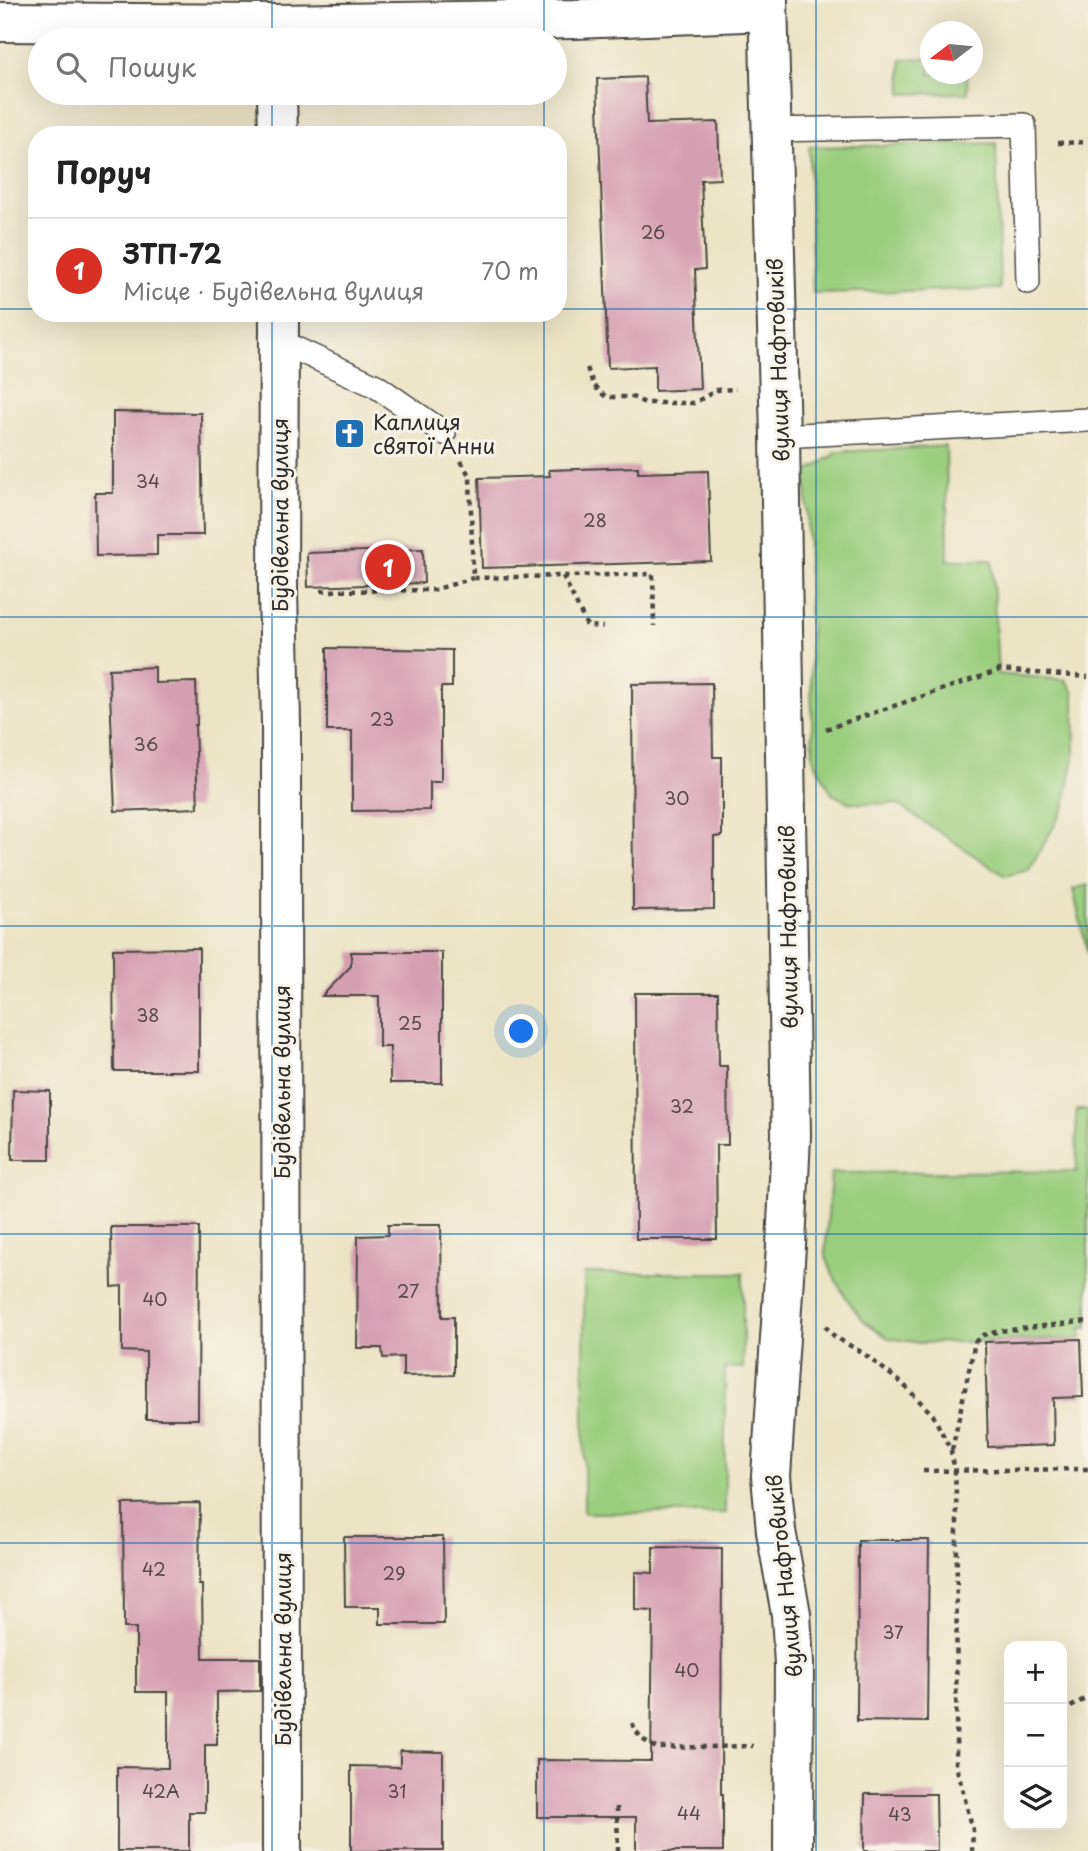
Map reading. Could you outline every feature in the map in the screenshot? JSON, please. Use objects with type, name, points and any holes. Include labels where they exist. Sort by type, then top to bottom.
[{"type":"street","points":[[0,22],[575,19],[768,5]]},
{"type":"street","name":"вулиця Нафтовиків","points":[[768,5],[780,436],[791,1135],[771,1476],[776,1531],[791,1614],[794,1664],[793,1851]]},
{"type":"street","points":[[277,105],[278,126]]},
{"type":"street","name":"Будівельна вулиця","points":[[279,327],[282,1851]]},
{"type":"lane","points":[[770,130],[1024,125],[1028,282]]},
{"type":"lane","points":[[279,327],[376,386],[444,433]]},
{"type":"lane","points":[[780,436],[1088,420]]},
{"type":"path","points":[[587,368],[594,386],[606,397],[632,397],[645,403],[694,404],[717,390],[778,388]]},
{"type":"path","points":[[444,433],[470,477],[473,578]]},
{"type":"path","points":[[278,591],[434,590],[473,578],[653,574],[654,626]]},
{"type":"path","points":[[564,576],[587,626],[603,627]]},
{"type":"path","points":[[784,730],[824,730],[1000,670],[1088,677]]},
{"type":"path","points":[[784,1278],[835,1338],[863,1353],[903,1384],[933,1415],[951,1451],[955,1471],[957,1520],[956,1765],[973,1830],[972,1851]]},
{"type":"path","points":[[951,1451],[975,1342],[983,1335],[1000,1331],[1088,1321]]},
{"type":"path","points":[[923,1471],[1088,1469]]},
{"type":"path","points":[[1067,1709],[1088,1697]]},
{"type":"path","points":[[632,1723],[638,1735],[657,1748],[794,1746]]},
{"type":"path","points":[[617,1807],[618,1851]]},
{"type":"green space","points":[[920,58],[920,84],[968,84],[968,93],[902,94],[901,59]]},
{"type":"green space","points":[[996,143],[1000,289],[813,293],[809,147]]},
{"type":"green space","points":[[946,446],[948,560],[992,560],[998,674],[1066,680],[1074,693],[1075,752],[1064,809],[1029,870],[1005,876],[897,804],[850,803],[832,794],[813,758],[806,473],[838,452]]},
{"type":"green space","points":[[1088,885],[1088,955],[1073,889]]},
{"type":"green space","points":[[1076,1110],[1088,1110],[1088,1328],[1081,1328],[1081,1339],[920,1343],[888,1338],[864,1321],[848,1301],[825,1254],[831,1173],[1077,1171]]},
{"type":"green space","points":[[584,1273],[743,1273],[743,1368],[725,1368],[725,1513],[584,1513]]},
{"type":"building","points":[[645,77],[647,124],[718,122],[720,179],[701,180],[705,269],[695,270],[700,389],[655,391],[655,366],[608,368],[597,79]]},
{"type":"building","points":[[113,412],[201,413],[203,535],[157,535],[157,555],[96,556],[95,493],[113,493]]},
{"type":"building","points":[[638,467],[638,473],[708,471],[711,561],[482,568],[479,478],[550,476],[549,470]]},
{"type":"building","points":[[423,549],[424,583],[308,587],[307,553]]},
{"type":"building","points":[[327,648],[452,650],[452,687],[441,687],[441,782],[430,782],[430,810],[352,811],[352,731],[327,731]]},
{"type":"building","points":[[155,667],[155,683],[196,682],[198,808],[115,811],[109,669]]},
{"type":"building","points":[[712,683],[713,757],[722,757],[722,836],[714,837],[714,909],[633,910],[632,684]]},
{"type":"building","points":[[199,948],[199,1071],[114,1071],[113,949]]},
{"type":"building","points":[[351,952],[442,952],[442,1083],[390,1083],[390,1047],[379,1047],[379,996],[322,996],[351,966]]},
{"type":"building","points":[[635,993],[718,993],[719,1066],[727,1066],[728,1145],[716,1145],[717,1239],[636,1239]]},
{"type":"building","points":[[13,1090],[50,1091],[50,1160],[12,1160]]},
{"type":"building","points":[[388,1225],[441,1225],[442,1317],[454,1317],[454,1375],[403,1376],[403,1357],[383,1358],[382,1348],[357,1348],[358,1236],[388,1235]]},
{"type":"building","points":[[111,1227],[199,1227],[198,1419],[146,1419],[146,1352],[122,1351],[122,1286],[112,1287]]},
{"type":"building","points":[[1081,1339],[1083,1397],[1053,1398],[1054,1445],[988,1447],[985,1342]]},
{"type":"building","points":[[200,1503],[199,1585],[202,1585],[203,1658],[260,1658],[260,1691],[217,1692],[217,1745],[205,1745],[205,1812],[189,1812],[189,1851],[117,1851],[117,1767],[168,1768],[168,1692],[136,1692],[136,1628],[124,1628],[123,1504]]},
{"type":"building","points":[[344,1537],[443,1537],[444,1624],[380,1624],[380,1607],[345,1607]]},
{"type":"building","points":[[858,1540],[929,1540],[927,1722],[857,1721]]},
{"type":"building","points":[[653,1547],[722,1548],[723,1851],[636,1851],[636,1817],[537,1817],[537,1760],[651,1761],[653,1611],[635,1610],[635,1572],[653,1573]]},
{"type":"building","points":[[400,1751],[443,1752],[443,1851],[351,1851],[351,1766],[400,1767]]},
{"type":"building","points":[[865,1794],[936,1794],[937,1851],[864,1851]]},
{"type":"place","name":"Каплиця святої Анни","points":[[350,433]]},
{"type":"place","name":"ЗТП-72","points":[[388,567]]}]
